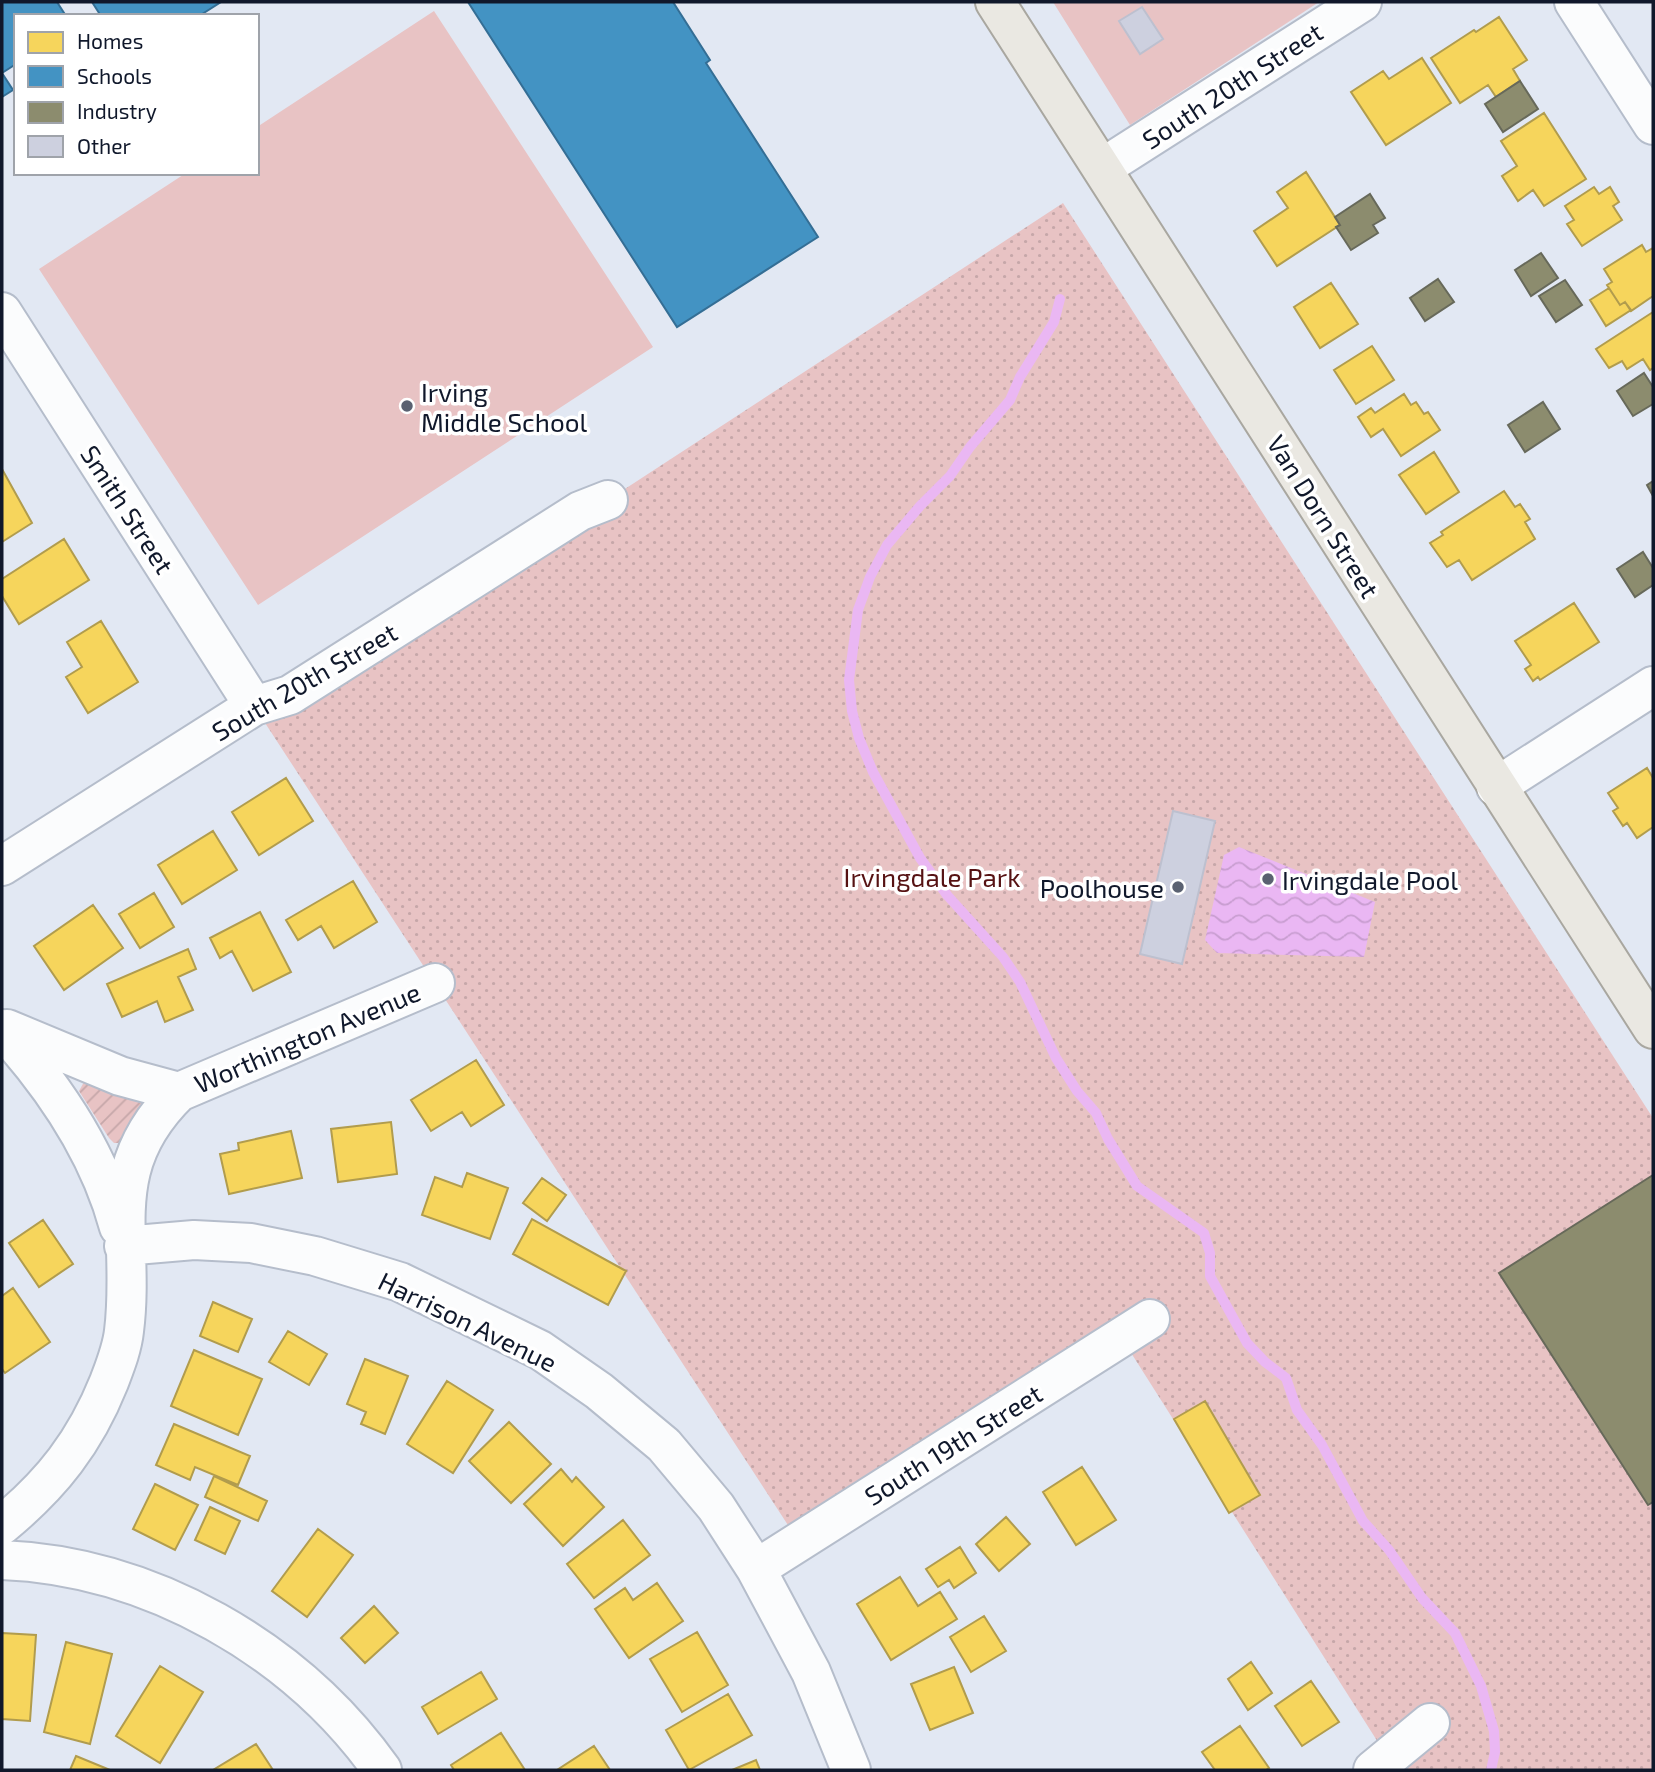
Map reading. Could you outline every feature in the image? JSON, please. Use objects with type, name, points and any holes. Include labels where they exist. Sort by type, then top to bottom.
[{"type":"main road","name":"Van Dorn Street","points":[[995,2],[1653,1030]]},
{"type":"street","name":"South 20th Street","points":[[1102,168],[1362,2]]},
{"type":"street","points":[[1574,2],[1653,125]]},
{"type":"street","name":"Smith Street","points":[[2,312],[254,706]]},
{"type":"street","name":"South 20th Street","points":[[2,866],[254,706],[290,695],[580,511],[608,500]]},
{"type":"street","points":[[1496,787],[1653,686]]},
{"type":"street","name":"Worthington Avenue","points":[[2,1525],[42,1490],[76,1449],[97,1412],[116,1363],[124,1332],[126,1191],[136,1149],[159,1111],[179,1091],[435,983]]},
{"type":"street","points":[[2,1028],[45,1081],[79,1134],[109,1196],[124,1246]]},
{"type":"street","name":"Worthington Avenue","points":[[2,1028],[120,1076],[179,1091]]},
{"type":"street","name":"Harrison Avenue","points":[[124,1246],[194,1240],[251,1244],[315,1256],[400,1282],[540,1350],[599,1391],[664,1446],[716,1507],[756,1569],[811,1672],[851,1770]]},
{"type":"street","name":"South 19th Street","points":[[756,1569],[1150,1319]]},
{"type":"street","points":[[2,1560],[47,1564],[105,1577],[162,1595],[224,1626],[274,1659],[319,1698],[382,1770]]},
{"type":"street","points":[[1373,1770],[1430,1723]]},
{"type":"green space","points":[[1053,2],[1319,2],[1130,125]]},
{"type":"green space","points":[[434,11],[653,347],[258,605],[39,269],[183,175],[259,175],[259,126]]},
{"type":"green space","name":"Irvingdale Park","points":[[1063,203],[1653,1118],[1653,1770],[1373,1770],[1388,1758],[1121,1337],[799,1542],[254,706],[608,500]]},
{"type":"green space","points":[[84,1082],[141,1100],[141,1107],[124,1143],[114,1143],[109,1138],[79,1091]]},
{"type":"water","name":"Irvingdale Pool","points":[[1239,847],[1375,902],[1364,957],[1217,953],[1205,940],[1224,855]]},
{"type":"building: Homes","points":[[1499,17],[1527,60],[1513,69],[1520,81],[1496,97],[1488,85],[1460,103],[1431,58]]},
{"type":"building: Homes","points":[[1422,58],[1451,103],[1386,145],[1351,92],[1383,71],[1389,79]]},
{"type":"building: Homes","points":[[1544,113],[1586,179],[1544,206],[1533,190],[1518,201],[1502,176],[1517,166],[1501,141]]},
{"type":"building: Homes","points":[[1306,172],[1340,225],[1277,266],[1254,231],[1288,208],[1277,192]]},
{"type":"building: Homes","points":[[1594,187],[1599,194],[1610,187],[1619,202],[1613,206],[1622,220],[1582,246],[1567,224],[1574,220],[1565,206]]},
{"type":"building: Homes","points":[[1642,245],[1646,252],[1653,248],[1653,296],[1631,311],[1625,302],[1620,305],[1607,285],[1612,282],[1604,269]]},
{"type":"building: Homes","points":[[1331,283],[1358,324],[1320,348],[1294,307]]},
{"type":"building: Homes","points":[[1609,288],[1620,305],[1625,302],[1631,310],[1606,326],[1590,300]]},
{"type":"building: Homes","points":[[1653,312],[1653,368],[1650,370],[1643,359],[1627,369],[1622,361],[1609,368],[1596,349]]},
{"type":"building: Homes","points":[[1372,346],[1394,380],[1356,404],[1334,370]]},
{"type":"building: Homes","points":[[1404,394],[1411,405],[1416,402],[1424,414],[1428,412],[1440,430],[1401,456],[1383,429],[1371,437],[1358,417],[1371,408],[1375,413]]},
{"type":"building: Homes","points":[[1434,452],[1459,492],[1426,514],[1399,475]]},
{"type":"building: Homes","points":[[2,469],[32,523],[2,542]]},
{"type":"building: Homes","points":[[1504,491],[1515,507],[1520,504],[1530,519],[1525,522],[1535,539],[1472,580],[1459,560],[1447,567],[1430,543],[1443,535],[1441,532]]},
{"type":"building: Homes","points":[[64,539],[89,580],[19,624],[2,596],[2,579]]},
{"type":"building: Homes","points":[[1574,603],[1599,642],[1540,680],[1538,677],[1533,681],[1525,669],[1531,665],[1515,641]]},
{"type":"building: Homes","points":[[101,621],[138,682],[88,713],[66,677],[82,667],[67,642]]},
{"type":"building: Homes","points":[[1647,768],[1653,778],[1653,827],[1637,838],[1627,823],[1623,826],[1613,811],[1618,808],[1608,793]]},
{"type":"building: Homes","points":[[286,778],[313,821],[259,855],[232,812]]},
{"type":"building: Homes","points":[[213,831],[237,870],[182,904],[158,865]]},
{"type":"building: Homes","points":[[353,881],[377,922],[334,948],[321,926],[298,940],[286,920]]},
{"type":"building: Homes","points":[[154,893],[174,927],[140,948],[119,914]]},
{"type":"building: Homes","points":[[93,905],[123,948],[64,990],[34,946]]},
{"type":"building: Homes","points":[[260,912],[291,972],[253,991],[232,951],[220,958],[210,938]]},
{"type":"building: Homes","points":[[188,949],[196,969],[178,977],[193,1010],[165,1022],[157,1001],[122,1017],[107,984]]},
{"type":"building: Homes","points":[[476,1060],[504,1105],[471,1126],[462,1112],[431,1131],[411,1100]]},
{"type":"building: Homes","points":[[391,1122],[397,1174],[338,1182],[331,1129]]},
{"type":"building: Homes","points":[[291,1131],[302,1178],[229,1194],[220,1154],[239,1150],[238,1143]]},
{"type":"building: Homes","points":[[467,1173],[508,1188],[490,1239],[422,1215],[435,1177],[462,1187]]},
{"type":"building: Homes","points":[[542,1178],[566,1195],[547,1221],[523,1203]]},
{"type":"building: Homes","points":[[532,1219],[626,1271],[608,1305],[513,1254]]},
{"type":"building: Homes","points":[[43,1220],[73,1264],[39,1287],[9,1243]]},
{"type":"building: Homes","points":[[13,1288],[50,1342],[5,1373],[2,1369],[2,1296]]},
{"type":"building: Homes","points":[[213,1302],[252,1319],[238,1352],[200,1336]]},
{"type":"building: Homes","points":[[288,1331],[327,1354],[309,1385],[269,1362]]},
{"type":"building: Homes","points":[[194,1350],[262,1379],[238,1435],[171,1406]]},
{"type":"building: Homes","points":[[365,1359],[408,1376],[385,1434],[361,1424],[366,1412],[347,1404]]},
{"type":"building: Homes","points":[[447,1381],[493,1410],[453,1473],[407,1444]]},
{"type":"building: Homes","points":[[1205,1401],[1260,1495],[1229,1513],[1174,1419]]},
{"type":"building: Homes","points":[[509,1422],[551,1464],[511,1503],[469,1461]]},
{"type":"building: Homes","points":[[174,1424],[250,1456],[238,1485],[195,1467],[190,1480],[156,1465]]},
{"type":"building: Homes","points":[[1082,1467],[1116,1520],[1076,1545],[1043,1492]]},
{"type":"building: Homes","points":[[561,1469],[572,1482],[576,1477],[604,1507],[563,1546],[524,1504]]},
{"type":"building: Homes","points":[[214,1476],[267,1501],[258,1521],[205,1497]]},
{"type":"building: Homes","points":[[155,1484],[198,1505],[175,1550],[133,1529]]},
{"type":"building: Homes","points":[[210,1507],[240,1521],[225,1554],[195,1540]]},
{"type":"building: Homes","points":[[1006,1517],[1030,1544],[999,1571],[976,1544]]},
{"type":"building: Homes","points":[[623,1520],[650,1555],[594,1598],[567,1564]]},
{"type":"building: Homes","points":[[318,1529],[353,1555],[307,1617],[272,1591]]},
{"type":"building: Homes","points":[[960,1547],[976,1573],[954,1588],[949,1580],[938,1587],[926,1569]]},
{"type":"building: Homes","points":[[900,1577],[918,1606],[940,1592],[957,1619],[891,1660],[857,1604]]},
{"type":"building: Homes","points":[[657,1583],[683,1621],[629,1658],[595,1609],[625,1588],[633,1600]]},
{"type":"building: Homes","points":[[374,1606],[398,1633],[365,1663],[341,1638]]},
{"type":"building: Homes","points":[[984,1616],[1006,1651],[971,1672],[950,1637]]},
{"type":"building: Homes","points":[[697,1632],[728,1685],[682,1712],[650,1659]]},
{"type":"building: Homes","points":[[2,1633],[36,1635],[30,1721],[2,1719]]},
{"type":"building: Homes","points":[[66,1642],[112,1654],[90,1744],[44,1732]]},
{"type":"building: Homes","points":[[1251,1662],[1272,1693],[1248,1710],[1228,1679]]},
{"type":"building: Homes","points":[[160,1666],[203,1692],[160,1763],[116,1736]]},
{"type":"building: Homes","points":[[954,1667],[973,1713],[930,1730],[911,1684]]},
{"type":"building: Homes","points":[[481,1672],[497,1699],[438,1734],[422,1707]]},
{"type":"building: Homes","points":[[1311,1681],[1339,1722],[1302,1746],[1275,1706]]},
{"type":"building: Homes","points":[[728,1694],[752,1735],[689,1770],[666,1730]]},
{"type":"building: Homes","points":[[1240,1726],[1269,1768],[1266,1770],[1215,1770],[1202,1752]]},
{"type":"building: Homes","points":[[501,1733],[525,1770],[454,1770],[451,1765]]},
{"type":"building: Homes","points":[[256,1744],[273,1770],[213,1770]]},
{"type":"building: Homes","points":[[594,1746],[610,1770],[557,1770]]},
{"type":"building: Homes","points":[[76,1756],[110,1770],[70,1770]]},
{"type":"building: Homes","points":[[756,1760],[760,1770],[732,1770]]},
{"type":"building: Schools","points":[[2,2],[57,2],[65,14],[14,14],[14,65],[2,73]]},
{"type":"building: Schools","points":[[92,2],[221,2],[202,14],[100,14]]},
{"type":"building: Schools","points":[[468,2],[673,2],[710,60],[706,63],[818,237],[677,327]]},
{"type":"building: Schools","points":[[2,73],[13,90],[2,97]]},
{"type":"building: Industry","points":[[1520,81],[1538,109],[1503,132],[1485,104]]},
{"type":"building: Industry","points":[[1370,194],[1385,218],[1373,225],[1378,233],[1351,250],[1336,227],[1340,225],[1335,217]]},
{"type":"building: Industry","points":[[1541,253],[1558,278],[1531,296],[1515,270]]},
{"type":"building: Industry","points":[[1438,279],[1454,302],[1425,321],[1410,298]]},
{"type":"building: Industry","points":[[1565,280],[1582,305],[1556,322],[1539,296]]},
{"type":"building: Industry","points":[[1644,373],[1653,387],[1653,404],[1633,416],[1617,391]]},
{"type":"building: Industry","points":[[1543,402],[1560,429],[1525,452],[1508,425]]},
{"type":"building: Industry","points":[[1653,481],[1653,496],[1647,485]]},
{"type":"building: Industry","points":[[1643,552],[1653,568],[1653,585],[1635,597],[1617,569]]},
{"type":"building: Industry","points":[[1653,1175],[1653,1502],[1648,1505],[1499,1273]]},
{"type":"building: Other","points":[[1142,7],[1163,39],[1140,54],[1119,21]]},
{"type":"building: Other","name":"Poolhouse","points":[[1173,811],[1215,821],[1182,964],[1140,954]]},
{"type":"waterway","points":[[1060,299],[1054,322],[1020,377],[1010,400],[970,447],[950,476],[887,545],[870,577],[858,610],[849,680],[852,711],[859,738],[873,772],[920,858],[947,895],[1003,957],[1020,982],[1056,1058],[1077,1091],[1096,1113],[1108,1139],[1137,1186],[1204,1233],[1210,1253],[1210,1276],[1247,1343],[1265,1362],[1286,1378],[1297,1410],[1322,1445],[1363,1521],[1389,1550],[1422,1598],[1455,1633],[1481,1686],[1494,1731],[1495,1752],[1491,1770]]},
{"type":"place","name":"Irving Middle School","points":[[407,406]]},
{"type":"place","name":"Irvingdale Pool","points":[[1268,879]]},
{"type":"place","name":"Poolhouse","points":[[1178,887]]}]
